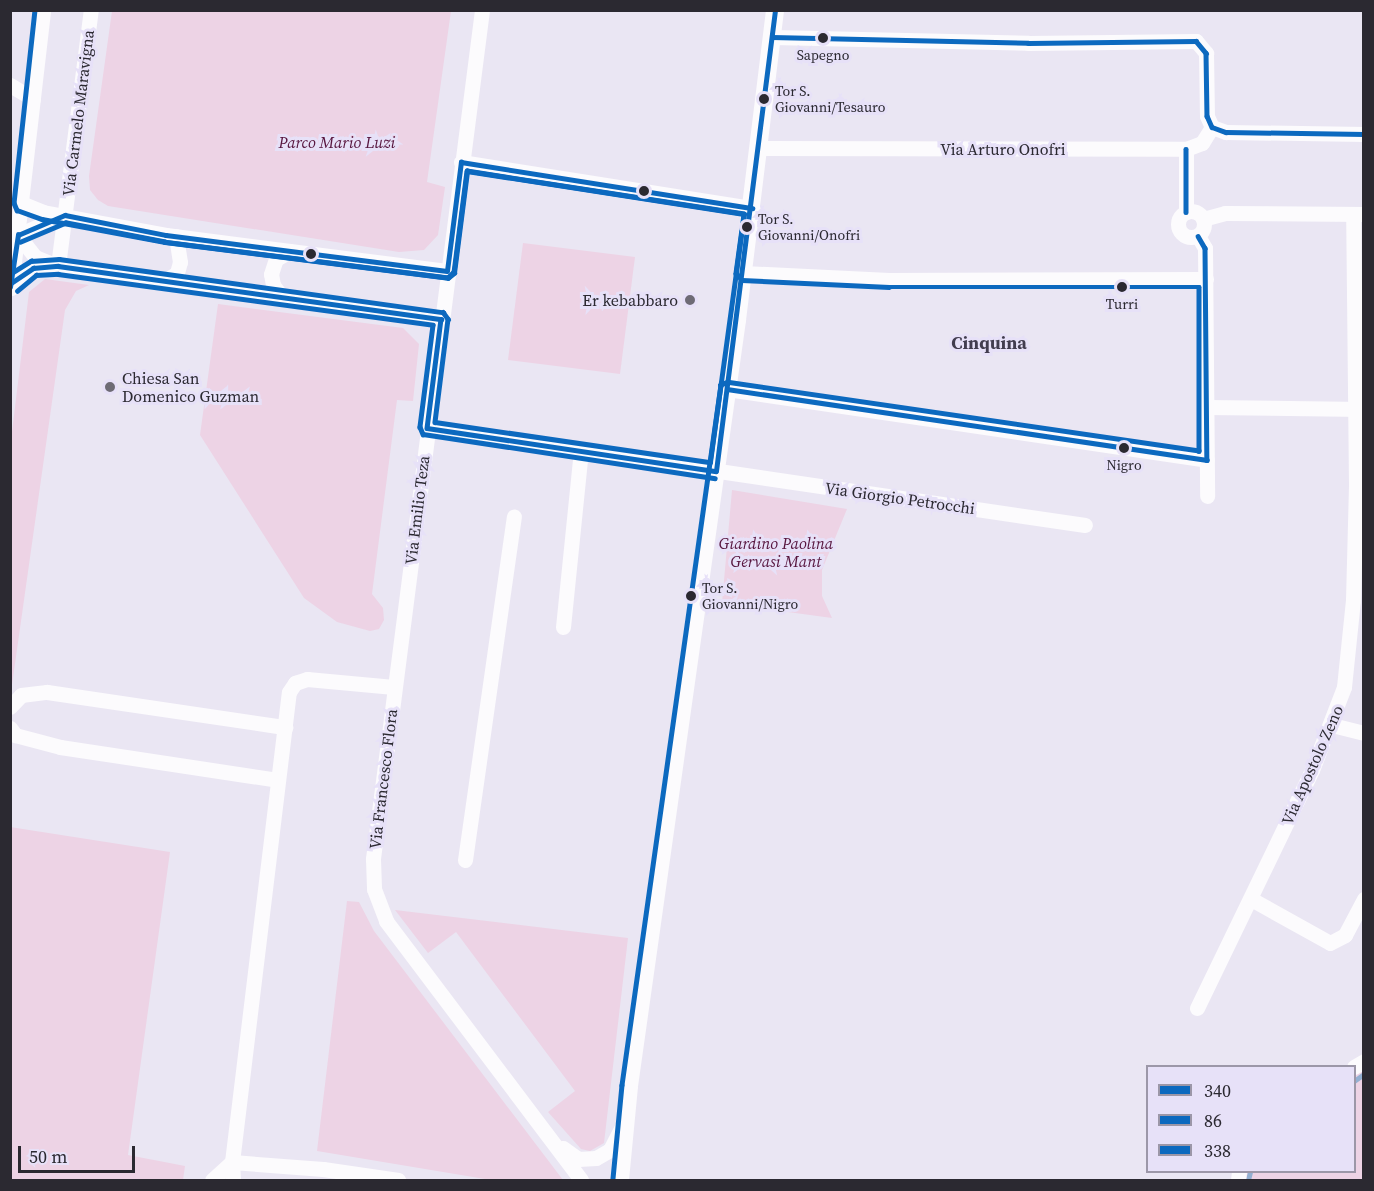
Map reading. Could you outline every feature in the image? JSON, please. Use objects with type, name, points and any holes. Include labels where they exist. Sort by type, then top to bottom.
[{"type":"street","points":[[10,290],[43,10]]},
{"type":"street","name":"Via Carmelo Maravigna","points":[[58,266],[91,10]]},
{"type":"street","name":"Via Emilio Teza","points":[[394,687],[482,10]]},
{"type":"street","points":[[620,1180],[625,1121],[752,208],[775,10]]},
{"type":"street","points":[[772,37],[1028,43],[1196,41],[1206,53],[1207,116],[1212,127],[1227,132],[1364,134]]},
{"type":"street","points":[[10,85],[33,99]]},
{"type":"street","points":[[1198,236],[1185,236],[1178,230],[1177,222],[1186,212],[1186,150],[1202,143],[1212,127]]},
{"type":"street","name":"Via Arturo Onofri","points":[[759,148],[1186,150]]},
{"type":"street","points":[[461,162],[752,208]]},
{"type":"street","points":[[21,203],[65,215],[176,236],[447,271]]},
{"type":"street","points":[[1186,212],[1198,213],[1203,219],[1204,228],[1198,236]]},
{"type":"street","points":[[1203,219],[1225,213],[1358,214]]},
{"type":"street","name":"Via Apostolo Zeno","points":[[1197,1008],[1251,899],[1332,725],[1346,675],[1358,579],[1360,409],[1358,214]]},
{"type":"street","points":[[18,235],[65,215]]},
{"type":"street","points":[[18,235],[35,257],[58,266]]},
{"type":"street","points":[[168,279],[177,273],[180,262],[176,236]]},
{"type":"street","points":[[1198,236],[1205,248],[1207,496]]},
{"type":"street","points":[[282,297],[273,285],[271,274],[276,259],[290,251]]},
{"type":"street","points":[[11,283],[33,268],[58,266],[168,279],[441,319]]},
{"type":"street","points":[[743,273],[889,280],[1206,279]]},
{"type":"street","points":[[727,389],[1207,460]]},
{"type":"street","points":[[1207,407],[1360,409]]},
{"type":"street","name":"Via Giorgio Petrocchi","points":[[427,428],[1085,525]]},
{"type":"street","points":[[563,627],[581,451]]},
{"type":"street","points":[[465,860],[514,516]]},
{"type":"street","name":"Via Francesco Flora","points":[[233,1180],[232,1162],[289,692],[295,683],[307,679],[394,687],[373,859],[374,890],[386,921],[556,1143],[581,1180]]},
{"type":"street","points":[[10,707],[21,695],[47,692],[285,727]]},
{"type":"street","points":[[1332,725],[1364,733]]},
{"type":"street","points":[[10,728],[15,735],[60,747],[278,780]]},
{"type":"street","points":[[1251,899],[1330,943],[1345,936],[1364,899]]},
{"type":"street","name":"Via Francesco Flora","points":[[556,1143],[578,1159],[596,1158],[610,1150],[625,1121]]},
{"type":"street","points":[[212,1180],[232,1162],[324,1175],[398,1180]]},
{"type":"green space","name":"Parco Mario Luzi","points":[[112,11],[451,11],[427,182],[445,187],[438,235],[424,250],[399,252],[108,206],[98,200],[90,190],[89,176]]},
{"type":"green space","points":[[523,243],[635,257],[620,374],[508,360]]},
{"type":"green space","points":[[45,279],[89,285],[76,291],[65,310],[11,692],[11,440],[29,292]]},
{"type":"green space","points":[[218,304],[403,328],[419,344],[413,401],[397,400],[372,594],[383,608],[384,620],[379,629],[370,631],[337,622],[304,598],[200,435]]},
{"type":"green space","name":"Giardino Paolina Gervasi Mant","points":[[732,490],[847,509],[822,570],[822,596],[832,618],[722,603]]},
{"type":"green space","points":[[10,827],[170,852],[128,1155],[185,1166],[183,1180],[11,1180]]},
{"type":"green space","points":[[347,901],[359,902],[374,931],[563,1180],[491,1180],[317,1151]]},
{"type":"green space","points":[[395,910],[628,938],[604,1143],[590,1151],[581,1149],[548,1112],[575,1091],[456,932],[428,953]]},
{"type":"green space","points":[[1363,1066],[1363,1180],[1242,1180],[1244,1173],[1356,1173],[1356,1072]]},
{"type":"waterway","points":[[1356,1080],[1364,1074]]},
{"type":"waterway","points":[[1248,1180],[1250,1173]]},
{"type":"transit line","name":"86","points":[[35,10],[14,203],[17,210],[42,219],[165,242],[448,278],[454,273],[467,171],[744,214],[736,273],[742,280],[889,287],[1199,287],[1199,451],[728,382],[721,385],[622,1085],[613,1179]]},
{"type":"transit line","name":"340","points":[[11,283],[33,268],[58,266],[441,319],[427,428],[716,471],[775,10]]},
{"type":"transit line","name":"340","points":[[772,37],[1028,43],[1196,41],[1206,53],[1207,116],[1212,127]]},
{"type":"transit line","name":"340","points":[[1212,127],[1226,132],[1364,134]]},
{"type":"transit line","name":"340","points":[[1186,149],[1186,212]]},
{"type":"transit line","name":"340","points":[[10,287],[18,235],[65,215],[166,235],[447,271],[461,162],[752,208]]},
{"type":"transit line","name":"338","points":[[10,274],[31,261],[59,259],[443,312],[448,319],[435,422],[710,462],[744,214],[467,171],[454,272],[448,278],[165,242],[66,223],[21,242]]},
{"type":"transit line","name":"340","points":[[1198,236],[1205,248],[1207,460]]},
{"type":"transit line","name":"86","points":[[17,291],[36,275],[58,274],[433,325],[420,427],[423,434],[715,478]]},
{"type":"transit line","name":"340","points":[[727,389],[1207,460]]},
{"type":"place","name":"Sapegno","points":[[823,38]]},
{"type":"place","name":"Tor S. Giovanni/Tesauro","points":[[764,99]]},
{"type":"place","name":"Tor S. Giovanni/Onofri","points":[[747,227]]},
{"type":"place","name":"Turri","points":[[1122,287]]},
{"type":"place","name":"Er kebabbaro","points":[[690,300]]},
{"type":"place","name":"Chiesa San Domenico Guzman","points":[[110,387]]},
{"type":"place","name":"Nigro","points":[[1124,448]]},
{"type":"place","name":"Tor S. Giovanni/Nigro","points":[[691,596]]},
{"type":"district","name":"Cinquina","points":[[989,343]]}]
